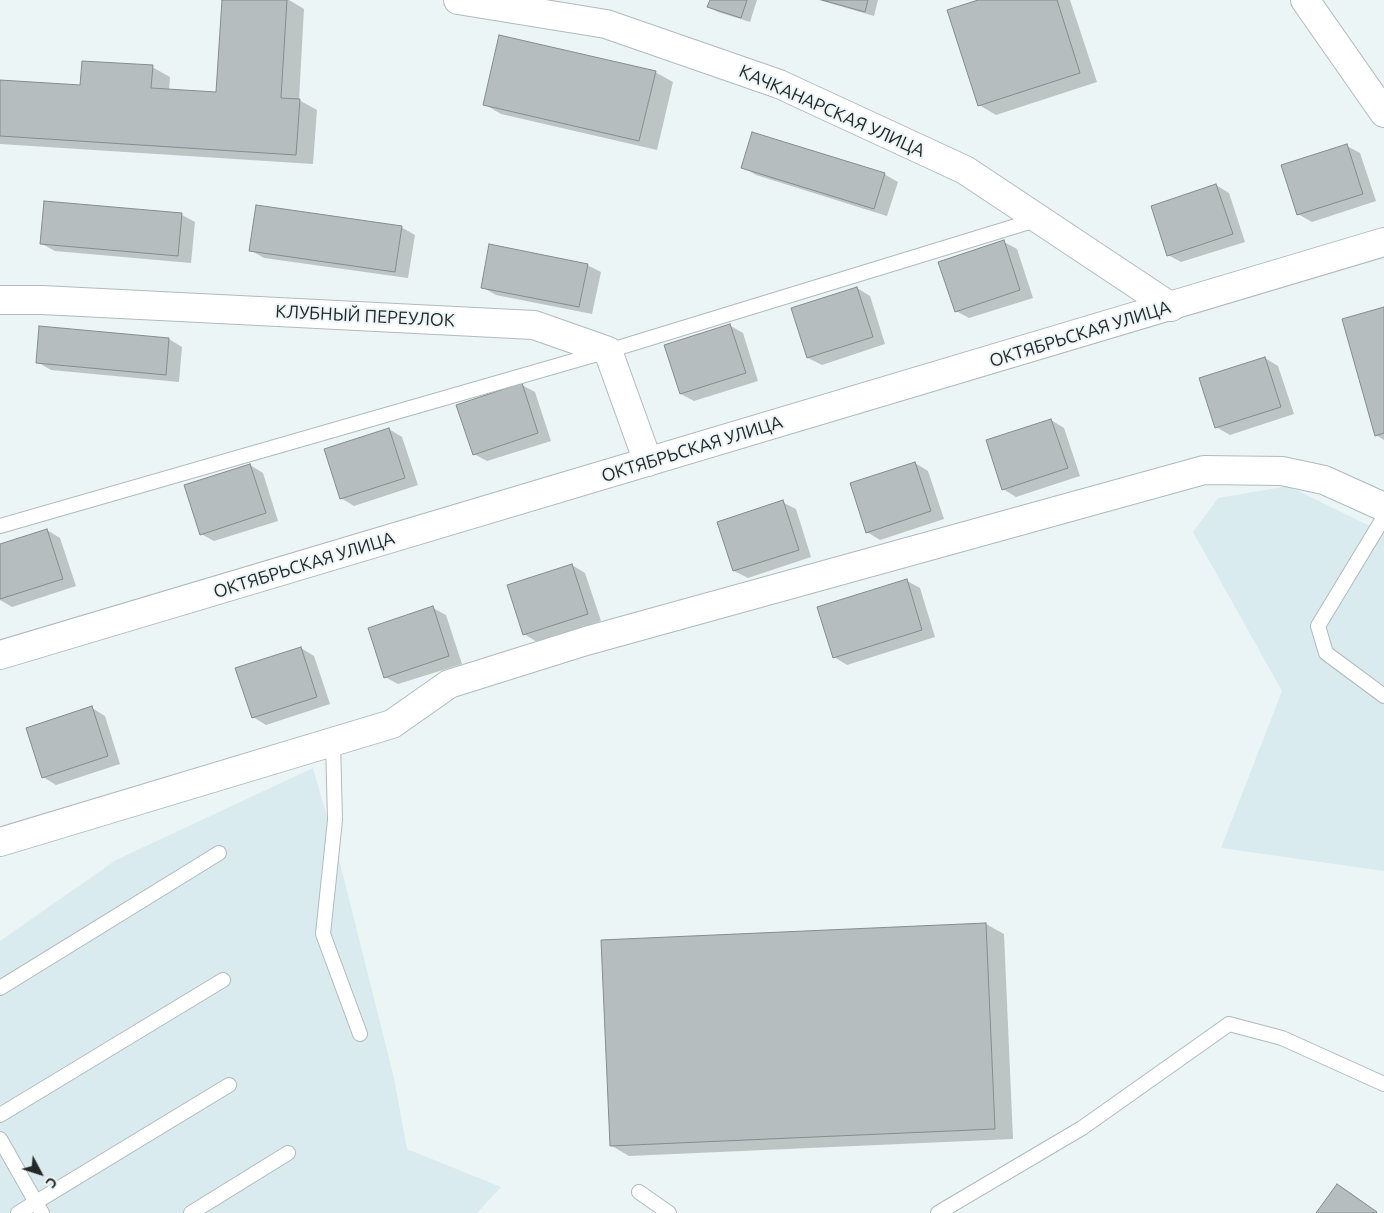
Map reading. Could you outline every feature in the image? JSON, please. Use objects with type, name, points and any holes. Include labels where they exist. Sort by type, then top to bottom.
[{"type":"street","name":"КАЧКАНАРСКАЯ УЛИЦА","points":[[458,0],[606,24],[779,84],[965,170],[1171,307]]},
{"type":"street","points":[[1305,0],[1384,113]]},
{"type":"street","name":"ОКТЯБРЬСКАЯ УЛИЦА","points":[[0,655],[1384,242]]},
{"type":"street","name":"КЛУБНЫЙ ПЕРЕУЛОК","points":[[0,300],[62,301],[534,324],[608,351]]},
{"type":"street","points":[[608,351],[648,462]]},
{"type":"street","points":[[0,842],[392,724],[449,684],[558,650],[1204,470],[1282,471],[1324,480],[1384,507]]},
{"type":"lane","points":[[0,526],[608,351],[1039,219]]},
{"type":"lane","points":[[1384,518],[1318,626],[1326,653],[1384,696]]},
{"type":"lane","points":[[333,742],[335,820],[323,934],[360,1034]]},
{"type":"lane","points":[[0,988],[219,853]]},
{"type":"lane","points":[[0,1115],[222,980]]},
{"type":"lane","points":[[938,1213],[1082,1128],[1229,1024],[1282,1038],[1384,1084]]},
{"type":"lane","points":[[18,1213],[39,1207],[229,1085]]},
{"type":"lane","points":[[0,1139],[39,1207]]},
{"type":"lane","points":[[191,1213],[288,1153]]},
{"type":"lane","points":[[639,1192],[669,1213]]},
{"type":"shaded area","points":[[1288,486],[1384,533],[1384,871],[1221,848],[1282,691],[1193,532],[1218,498]]},
{"type":"shaded area","points":[[313,768],[339,859],[394,1078],[407,1149],[501,1187],[477,1213],[0,1213],[0,941],[116,860]]},
{"type":"building","points":[[222,0],[287,0],[281,98],[300,99],[296,155],[0,136],[0,80],[80,85],[82,61],[153,65],[151,88],[216,92]]},
{"type":"building","points":[[710,0],[747,0],[741,18],[707,7]]},
{"type":"building","points":[[822,0],[868,0],[865,12]]},
{"type":"building","points":[[978,0],[1057,0],[1080,73],[978,106],[947,10]]},
{"type":"building","points":[[499,35],[656,71],[639,141],[483,105]]},
{"type":"building","points":[[752,132],[885,173],[874,209],[741,168]]},
{"type":"building","points":[[1347,144],[1363,194],[1297,215],[1281,165]]},
{"type":"building","points":[[1216,184],[1233,234],[1167,256],[1151,206]]},
{"type":"building","points":[[44,201],[182,213],[178,256],[40,244]]},
{"type":"building","points":[[256,205],[402,226],[395,272],[249,251]]},
{"type":"building","points":[[1004,240],[1020,290],[955,312],[938,262]]},
{"type":"building","points":[[489,244],[588,264],[579,307],[481,288]]},
{"type":"building","points":[[857,287],[873,337],[807,358],[791,308]]},
{"type":"building","points":[[1384,307],[1384,433],[1375,436],[1342,319]]},
{"type":"building","points":[[730,324],[746,373],[680,394],[664,345]]},
{"type":"building","points":[[39,326],[169,338],[166,375],[36,363]]},
{"type":"building","points":[[1265,357],[1281,407],[1215,428],[1199,378]]},
{"type":"building","points":[[522,383],[538,433],[473,455],[456,405]]},
{"type":"building","points":[[1051,419],[1068,468],[1002,490],[986,440]]},
{"type":"building","points":[[389,428],[405,478],[340,499],[324,449]]},
{"type":"building","points":[[915,462],[931,511],[866,533],[850,483]]},
{"type":"building","points":[[250,464],[266,513],[200,535],[184,485]]},
{"type":"building","points":[[783,500],[799,550],[733,571],[717,522]]},
{"type":"building","points":[[47,529],[63,579],[0,599],[0,544]]},
{"type":"building","points":[[572,564],[588,614],[523,635],[507,585]]},
{"type":"building","points":[[907,579],[922,630],[833,658],[817,607]]},
{"type":"building","points":[[433,606],[449,656],[384,678],[368,628]]},
{"type":"building","points":[[301,647],[317,697],[252,718],[235,668]]},
{"type":"building","points":[[92,706],[108,756],[42,778],[26,728]]},
{"type":"building","points":[[986,923],[995,1129],[610,1146],[601,940]]},
{"type":"building","points":[[1337,1184],[1377,1212],[1316,1213]]}]
